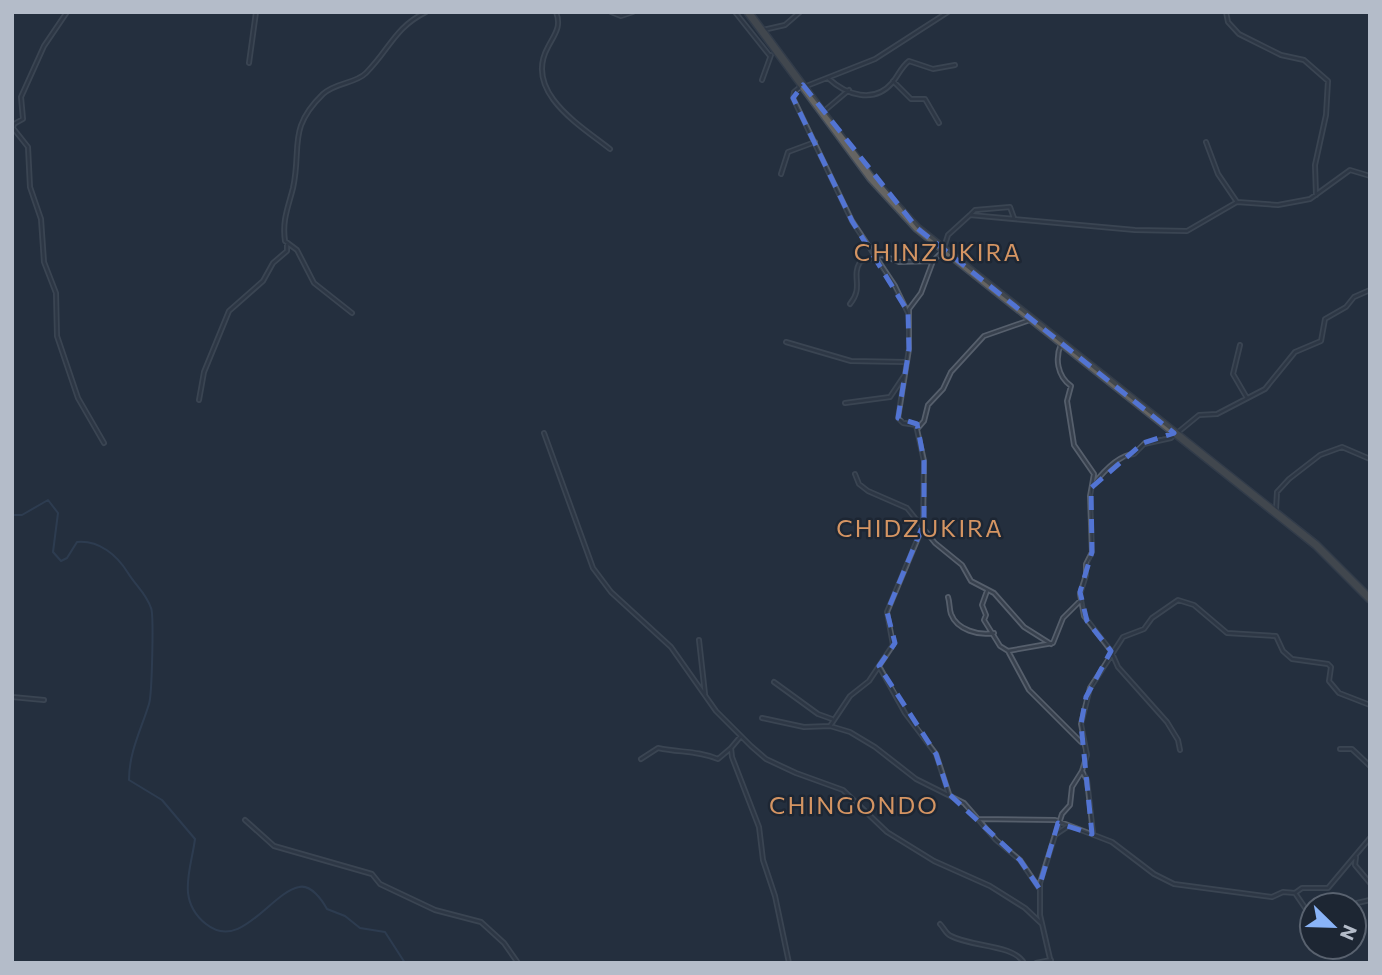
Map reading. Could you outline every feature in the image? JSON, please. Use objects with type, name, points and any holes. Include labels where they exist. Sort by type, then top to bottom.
[{"type":"highway","points":[[748,12],[762,30],[774,54],[803,86],[884,193],[943,251],[1316,545],[1366,589],[1370,599]]},
{"type":"street","points":[[67,12],[44,46],[21,97],[23,119],[13,128],[29,147],[30,187],[41,219],[44,262],[56,293],[57,336],[78,398],[103,443]]},
{"type":"street","points":[[249,63],[256,12]]},
{"type":"street","points":[[199,400],[204,372],[229,311],[264,281],[273,263],[287,251],[283,218],[295,173],[295,138],[303,119],[332,87],[364,76],[400,28],[426,12]]},
{"type":"street","points":[[556,12],[559,25],[544,55],[542,67],[547,90],[561,111],[610,149]]},
{"type":"street","points":[[611,12],[621,16],[633,12]]},
{"type":"street","points":[[735,12],[774,54],[762,80]]},
{"type":"street","points":[[762,30],[785,25],[800,12]]},
{"type":"street","points":[[918,428],[898,418],[909,349],[908,313],[895,286],[852,221],[793,98],[794,92],[803,86],[875,59],[948,12]]},
{"type":"street","points":[[1226,12],[1228,22],[1239,34],[1281,55],[1304,60],[1328,81],[1326,112],[1314,170],[1316,195]]},
{"type":"street","points":[[828,78],[849,90],[868,96],[877,95],[909,61],[933,69],[955,65]]},
{"type":"street","points":[[893,81],[911,99],[925,99],[939,123]]},
{"type":"street","points":[[823,112],[849,90]]},
{"type":"street","points":[[781,174],[788,152],[815,142]]},
{"type":"street","points":[[1206,142],[1218,174],[1237,202]]},
{"type":"street","points":[[970,215],[1126,230],[1187,231],[1237,202],[1278,205],[1304,201],[1350,170],[1370,176]]},
{"type":"street","points":[[908,313],[933,261],[943,251],[955,225],[975,210],[1010,207],[1014,219]]},
{"type":"street","points":[[287,244],[297,250],[308,276],[322,291],[352,313]]},
{"type":"street","points":[[850,304],[858,293],[858,264],[875,256],[900,262],[933,261]]},
{"type":"street","points":[[1091,487],[1103,472],[1126,454],[1131,455],[1144,443],[1166,440],[1199,415],[1214,415],[1267,388],[1295,352],[1321,341],[1326,318],[1346,307],[1354,296],[1370,290]]},
{"type":"street","points":[[918,428],[924,421],[928,405],[943,389],[951,372],[984,336],[1031,320]]},
{"type":"street","points":[[786,342],[851,361],[906,362]]},
{"type":"street","points":[[1061,344],[1058,365],[1063,379],[1071,386],[1067,401],[1074,445],[1094,473],[1091,487],[1092,552],[1085,565],[1081,600],[1090,626],[1111,651],[1117,666],[1167,722],[1178,740],[1180,750]]},
{"type":"street","points":[[1240,345],[1233,374],[1247,398]]},
{"type":"street","points":[[845,403],[890,397],[904,376]]},
{"type":"street","points":[[830,726],[832,719],[850,696],[869,681],[894,642],[888,609],[923,528],[924,461],[918,428]]},
{"type":"street","points":[[544,433],[593,568],[611,592],[671,648],[706,698],[741,736],[766,759],[843,790],[887,832],[934,861],[990,886],[1025,908],[1042,924]]},
{"type":"street","points":[[1275,513],[1280,488],[1320,455],[1342,447],[1370,459]]},
{"type":"street","points":[[855,474],[860,485],[868,491],[907,508],[951,559],[962,565],[971,581],[1003,601],[1022,625],[1051,644]]},
{"type":"street","points":[[987,589],[982,608],[987,626],[1000,646],[1008,651],[1032,694],[1084,744]]},
{"type":"street","points":[[948,597],[951,614],[958,624],[975,634],[994,633]]},
{"type":"street","points":[[1036,963],[1051,961],[1042,924],[1039,888],[1059,822],[1070,805],[1072,787],[1082,771],[1087,755],[1081,729],[1086,697],[1111,651],[1127,634],[1144,629],[1152,618],[1182,599],[1227,633],[1276,636],[1283,651],[1292,659],[1314,660],[1329,665],[1328,680],[1338,692],[1370,705]]},
{"type":"street","points":[[1051,644],[1063,618],[1081,600]]},
{"type":"street","points":[[699,640],[706,698]]},
{"type":"street","points":[[1008,651],[1051,644]]},
{"type":"street","points":[[879,666],[905,713],[936,754],[949,794]]},
{"type":"street","points":[[774,682],[818,713],[832,719]]},
{"type":"street","points":[[12,697],[44,701]]},
{"type":"street","points":[[762,718],[804,727],[830,726],[850,732],[882,751],[916,779],[964,803],[996,840],[1020,860],[1039,888]]},
{"type":"street","points":[[641,759],[658,748],[684,753],[703,752],[718,759],[741,736]]},
{"type":"street","points":[[731,748],[733,764],[760,827],[764,860],[775,896],[789,963]]},
{"type":"street","points":[[1340,749],[1353,749],[1370,766]]},
{"type":"street","points":[[1082,771],[1087,780],[1093,834]]},
{"type":"street","points":[[977,819],[1013,821],[1021,818],[1042,818],[1059,822],[1112,842],[1154,874],[1177,885],[1213,887],[1272,897],[1281,893],[1295,893],[1305,887],[1328,888],[1370,838]]},
{"type":"street","points":[[245,820],[274,846],[372,874],[380,884],[435,910],[477,919],[504,943],[518,963]]},
{"type":"street","points":[[1056,833],[1069,827]]},
{"type":"street","points":[[1356,856],[1355,865],[1370,883]]},
{"type":"street","points":[[1295,893],[1298,897]]},
{"type":"street","points":[[940,924],[951,936],[984,948],[1013,951],[1024,963]]},
{"type":"highlighted area","points":[[803,85],[917,228],[1174,433],[1143,443],[1091,488],[1092,552],[1080,592],[1087,621],[1111,651],[1086,697],[1081,724],[1092,834],[1058,823],[1039,888],[1020,860],[949,794],[936,754],[879,666],[895,643],[887,612],[924,523],[924,461],[917,424],[898,418],[909,349],[908,312],[852,221],[793,98]]},
{"type":"waterway","points":[[12,515],[22,515],[48,500],[58,513],[53,552],[61,561],[67,558],[77,542],[100,546],[118,560],[149,603],[152,613],[150,698],[133,751],[129,780],[162,800],[195,839],[188,895],[197,915],[219,931],[231,931],[255,918],[288,891],[299,887],[308,888],[327,909],[345,916],[360,928],[385,932],[405,963]]},
{"type":"district","name":"CHINZUKIRA","points":[[938,253]]},
{"type":"district","name":"CHIDZUKIRA","points":[[920,529]]},
{"type":"district","name":"CHINGONDO","points":[[854,806]]}]
